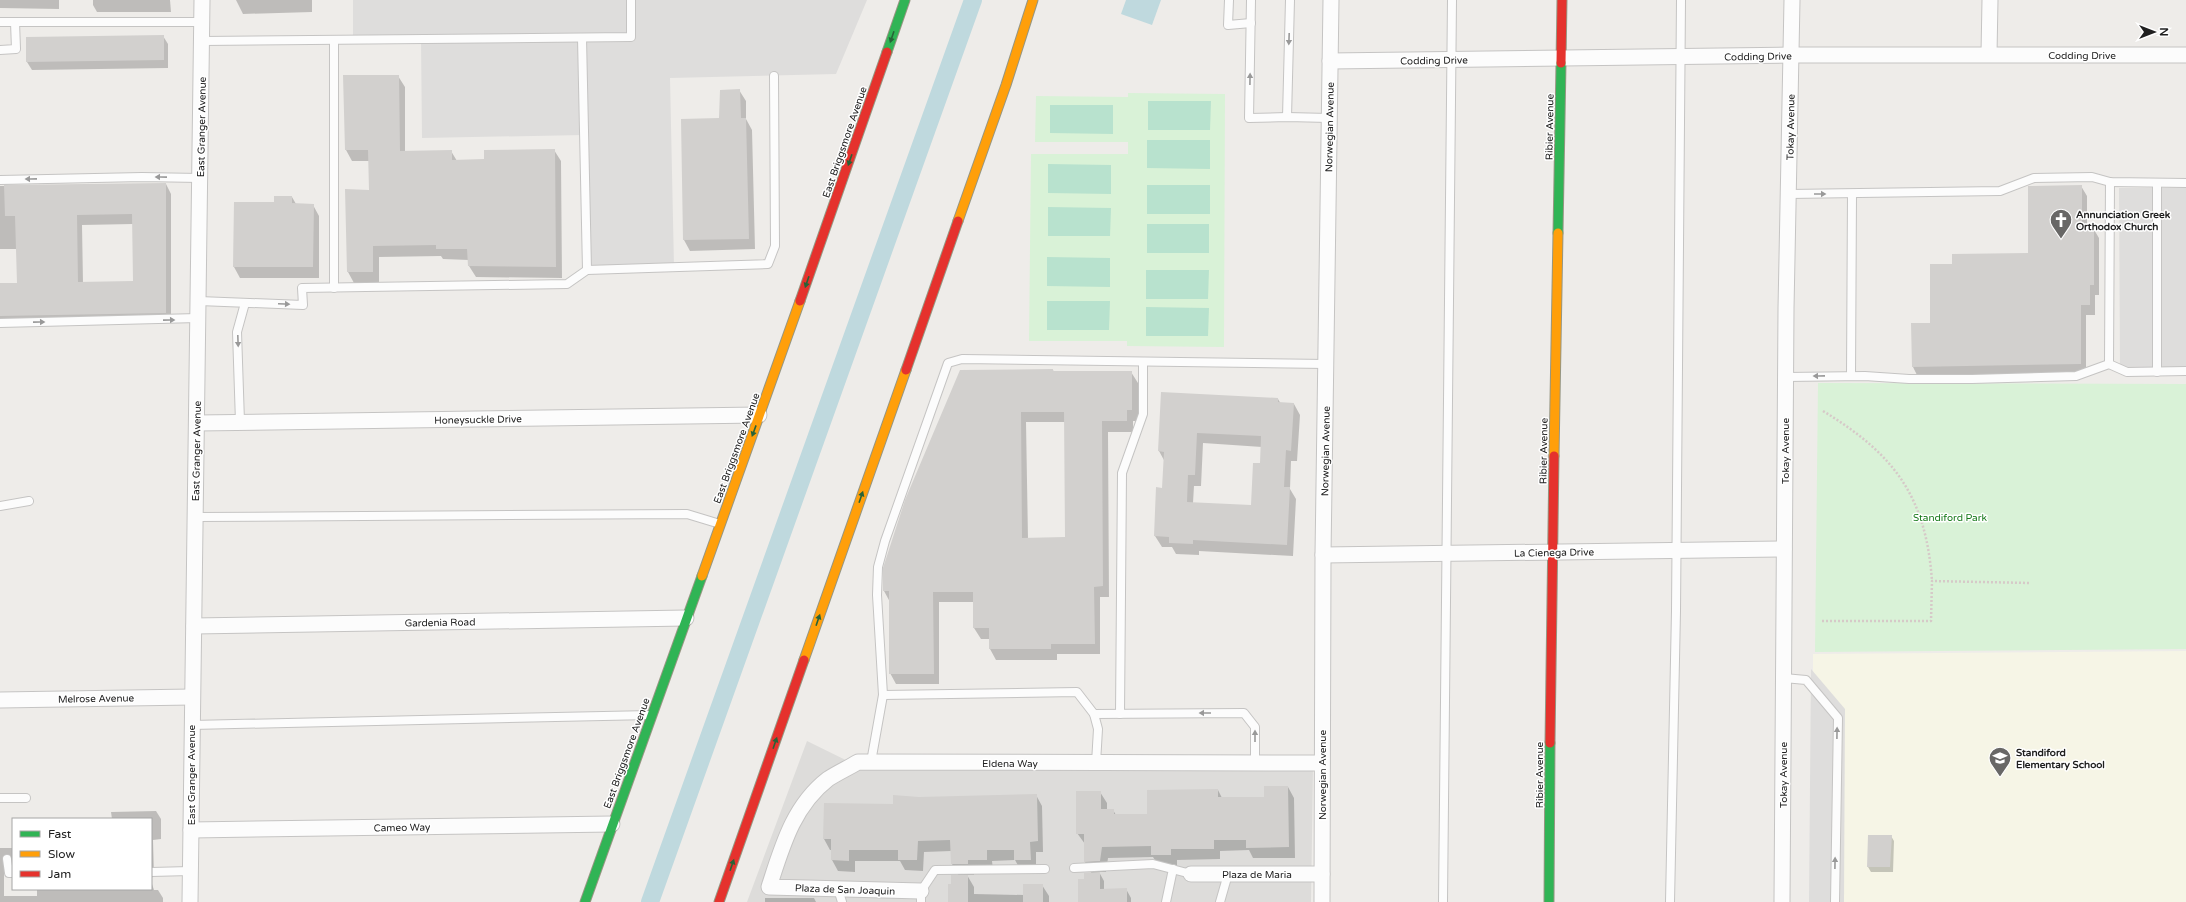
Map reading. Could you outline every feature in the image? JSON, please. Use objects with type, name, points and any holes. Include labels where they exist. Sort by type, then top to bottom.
[{"type":"main road","name":"East Briggsmore Avenue","points":[[584,902],[721,524],[905,0]]},
{"type":"main road","points":[[719,902],[1004,92],[1033,0]]},
{"type":"main road","name":"Ribier Avenue","points":[[1549,902],[1552,552],[1562,0]]},
{"type":"street","name":"East Granger Avenue","points":[[190,902],[202,0]]},
{"type":"street","name":"Norwegian Avenue","points":[[1322,902],[1323,555],[1331,0]]},
{"type":"street","name":"Tokay Avenue","points":[[1782,902],[1784,550],[1792,0]]},
{"type":"street","points":[[1989,54],[1990,0]]},
{"type":"street","name":"Codding Drive","points":[[1330,61],[1791,55],[2186,55]]},
{"type":"street","name":"Honeysuckle Drive","points":[[197,423],[759,415]]},
{"type":"street","name":"La Cienega Drive","points":[[1323,555],[1784,550]]},
{"type":"street","name":"Gardenia Road","points":[[194,626],[686,618]]},
{"type":"street","name":"Melrose Avenue","points":[[0,700],[192,697]]},
{"type":"street","name":"Eldena Way","points":[[769,887],[789,829],[808,799],[829,779],[858,762],[1322,763]]},
{"type":"street","name":"Cameo Way","points":[[191,830],[612,824]]},
{"type":"street","name":"Plaza de Maria","points":[[1191,874],[1322,874]]},
{"type":"street","name":"Plaza de San Joaquin","points":[[769,887],[840,895],[922,897]]},
{"type":"lane","points":[[202,41],[631,37],[631,0]]},
{"type":"lane","points":[[1229,0],[1228,26],[1251,23]]},
{"type":"lane","points":[[1251,0],[1249,118],[1329,118]]},
{"type":"lane","points":[[1287,117],[1290,0]]},
{"type":"lane","points":[[1443,902],[1452,0]]},
{"type":"lane","points":[[1670,902],[1676,551],[1681,0]]},
{"type":"lane","points":[[0,22],[202,22]]},
{"type":"lane","points":[[0,50],[16,50],[15,22]]},
{"type":"lane","points":[[582,38],[587,270]]},
{"type":"lane","points":[[334,40],[334,288]]},
{"type":"lane","points":[[199,300],[303,305],[302,288],[567,284],[587,270],[768,264],[775,246],[774,76]]},
{"type":"lane","points":[[0,180],[142,177],[200,178]]},
{"type":"lane","points":[[1788,194],[2000,191],[2034,178],[2092,177],[2110,182],[2186,183]]},
{"type":"lane","points":[[2109,364],[2110,182]]},
{"type":"lane","points":[[2157,183],[2157,372]]},
{"type":"lane","points":[[1851,376],[1852,194]]},
{"type":"lane","points":[[240,422],[237,332],[245,303]]},
{"type":"lane","points":[[0,323],[198,318]]},
{"type":"lane","points":[[871,762],[883,695],[877,595],[878,567],[884,541],[948,363],[962,359],[1326,364]]},
{"type":"lane","points":[[1120,714],[1122,472],[1143,414],[1143,362]]},
{"type":"lane","points":[[1786,377],[1851,376],[1909,379],[2076,376],[2109,364],[2127,372],[2186,371]]},
{"type":"lane","points":[[0,506],[29,501]]},
{"type":"lane","points":[[196,517],[688,514],[721,524]]},
{"type":"lane","points":[[1784,678],[1806,680],[1838,718],[1835,902]]},
{"type":"lane","points":[[883,695],[1078,692],[1094,714],[1098,729],[1096,763]]},
{"type":"lane","points":[[1094,714],[1244,713],[1255,727],[1255,763]]},
{"type":"lane","points":[[192,725],[652,715]]},
{"type":"lane","points":[[0,798],[26,798]]},
{"type":"lane","points":[[7,859],[9,873],[12,873]]},
{"type":"lane","points":[[1074,868],[1152,864],[1191,874]]},
{"type":"lane","points":[[922,897],[935,870],[1045,869]]},
{"type":"lane","points":[[1166,902],[1173,870]]},
{"type":"lane","points":[[152,872],[190,871]]},
{"type":"lane","points":[[1220,902],[1228,874]]},
{"type":"path","points":[[1822,621],[1931,621],[1932,581],[1931,561],[1921,518],[1904,481],[1892,464],[1877,450],[1848,426],[1823,411]]},
{"type":"path","points":[[1932,581],[2030,582]]},
{"type":"shaded area","points":[[353,0],[867,0],[836,74],[670,78],[674,267],[587,270],[583,135],[422,138],[421,39],[353,40]]},
{"type":"shaded area","points":[[2119,188],[2186,188],[2186,368],[2120,367]]},
{"type":"shaded area","name":"Standiford Elementary School","points":[[2186,651],[2186,902],[1813,902],[1813,654]]},
{"type":"shaded area","points":[[1811,669],[1845,709],[1844,902],[1809,902]]},
{"type":"shaded area","points":[[807,741],[866,770],[1313,767],[1311,902],[747,902]]},
{"type":"green space","points":[[1128,93],[1225,94],[1224,347],[1127,346],[1127,341],[1029,341],[1031,154],[1128,154],[1128,142],[1035,142],[1036,96],[1128,97]]},
{"type":"green space","points":[[1148,101],[1211,101],[1210,130],[1148,130]]},
{"type":"green space","points":[[1050,105],[1113,105],[1113,134],[1050,133]]},
{"type":"green space","points":[[1147,140],[1210,140],[1210,169],[1147,168]]},
{"type":"green space","points":[[1048,164],[1111,165],[1111,194],[1048,193]]},
{"type":"green space","points":[[1147,185],[1210,185],[1210,214],[1147,214]]},
{"type":"green space","points":[[1048,207],[1111,208],[1110,236],[1048,236]]},
{"type":"green space","points":[[1147,224],[1209,224],[1209,253],[1147,253]]},
{"type":"green space","points":[[1047,257],[1110,258],[1110,287],[1047,286]]},
{"type":"green space","points":[[1146,270],[1209,270],[1208,299],[1146,299]]},
{"type":"green space","points":[[1047,301],[1110,301],[1109,330],[1047,330]]},
{"type":"green space","points":[[1146,307],[1209,308],[1208,336],[1146,336]]},
{"type":"green space","name":"Standiford Park","points":[[1818,383],[2186,384],[2186,649],[1815,652]]},
{"type":"water","points":[[1126,0],[1161,0],[1152,25],[1121,14]]},
{"type":"building","points":[[164,35],[164,60],[26,62],[26,37]]},
{"type":"building","points":[[343,75],[399,75],[400,151],[452,150],[452,160],[484,159],[484,150],[555,149],[556,267],[468,266],[467,249],[436,249],[436,245],[373,246],[373,272],[347,272],[345,189],[369,190],[368,150],[345,150]]},
{"type":"building","points":[[740,89],[741,118],[746,118],[749,239],[683,240],[681,119],[719,118],[720,90]]},
{"type":"building","points":[[166,183],[166,313],[0,316],[0,283],[17,283],[15,216],[5,216],[4,185]],"holes":[[[132,214],[133,281],[78,282],[77,215]]]},
{"type":"building","points":[[2082,185],[2082,227],[2094,227],[2094,285],[2090,285],[2090,305],[2081,305],[2081,364],[1912,367],[1911,323],[1930,323],[1930,264],[1952,264],[1952,254],[2028,253],[2028,186]]},
{"type":"building","points":[[274,196],[292,196],[292,203],[314,204],[313,267],[233,267],[234,202],[274,202]]},
{"type":"building","points":[[1053,369],[1053,371],[1132,371],[1132,410],[1127,410],[1127,421],[1102,421],[1103,586],[1094,587],[1095,644],[1051,644],[1051,649],[989,649],[989,628],[973,628],[973,592],[933,592],[934,674],[889,674],[889,591],[883,591],[883,568],[905,500],[960,370]],"holes":[[[1021,412],[1064,412],[1065,537],[1022,538]]]},
{"type":"building","points":[[1161,392],[1278,398],[1278,402],[1294,403],[1291,451],[1286,450],[1284,487],[1290,487],[1287,545],[1193,540],[1193,544],[1169,543],[1169,537],[1154,536],[1156,487],[1162,488],[1164,452],[1158,451]],"holes":[[[1197,433],[1261,436],[1260,463],[1253,463],[1251,505],[1187,502],[1188,475],[1195,475]]]},
{"type":"building","points":[[1264,786],[1288,786],[1289,847],[1246,848],[1246,840],[1214,840],[1214,849],[1171,849],[1171,855],[1151,855],[1151,846],[1102,847],[1100,861],[1084,862],[1084,834],[1076,834],[1076,791],[1101,791],[1101,809],[1114,809],[1114,814],[1147,814],[1147,790],[1218,789],[1218,797],[1264,797]]},
{"type":"building","points":[[1037,794],[1038,841],[1030,842],[1031,860],[1014,860],[1014,850],[987,850],[987,860],[968,860],[968,864],[951,864],[950,840],[918,841],[917,860],[898,860],[898,850],[849,850],[849,861],[831,860],[831,839],[823,839],[824,803],[893,804],[893,795],[919,797]]},
{"type":"building","points":[[1868,835],[1892,835],[1890,867],[1867,867]]},
{"type":"building","points":[[1100,872],[1100,889],[1127,888],[1127,902],[1078,902],[1078,879],[1084,879],[1084,873]]},
{"type":"building","points":[[951,875],[968,875],[968,902],[948,902],[948,884],[951,884]]},
{"type":"building","points":[[1023,884],[1043,884],[1043,902],[1023,902]]},
{"type":"waterway","points":[[650,902],[973,0]]},
{"type":"traffic: fast","points":[[887,52],[905,0]]},
{"type":"traffic: fast","points":[[1558,233],[1561,63]]},
{"type":"traffic: fast","points":[[585,902],[702,576]]},
{"type":"traffic: fast","points":[[1549,902],[1550,743]]},
{"type":"traffic: slow","points":[[958,221],[1006,85],[1033,0]]},
{"type":"traffic: slow","points":[[1554,456],[1558,233]]},
{"type":"traffic: slow","points":[[702,576],[800,301]]},
{"type":"traffic: slow","points":[[804,660],[906,370]]},
{"type":"traffic: jam","points":[[1561,63],[1562,0]]},
{"type":"traffic: jam","points":[[800,301],[887,52]]},
{"type":"traffic: jam","points":[[906,370],[958,221]]},
{"type":"traffic: jam","points":[[1550,743],[1554,456]]},
{"type":"traffic: jam","points":[[719,902],[804,660]]},
{"type":"place","name":"Annunciation Greek Orthodox Church","points":[[2061,240]]},
{"type":"place","name":"Standiford Elementary School","points":[[2000,778]]}]
